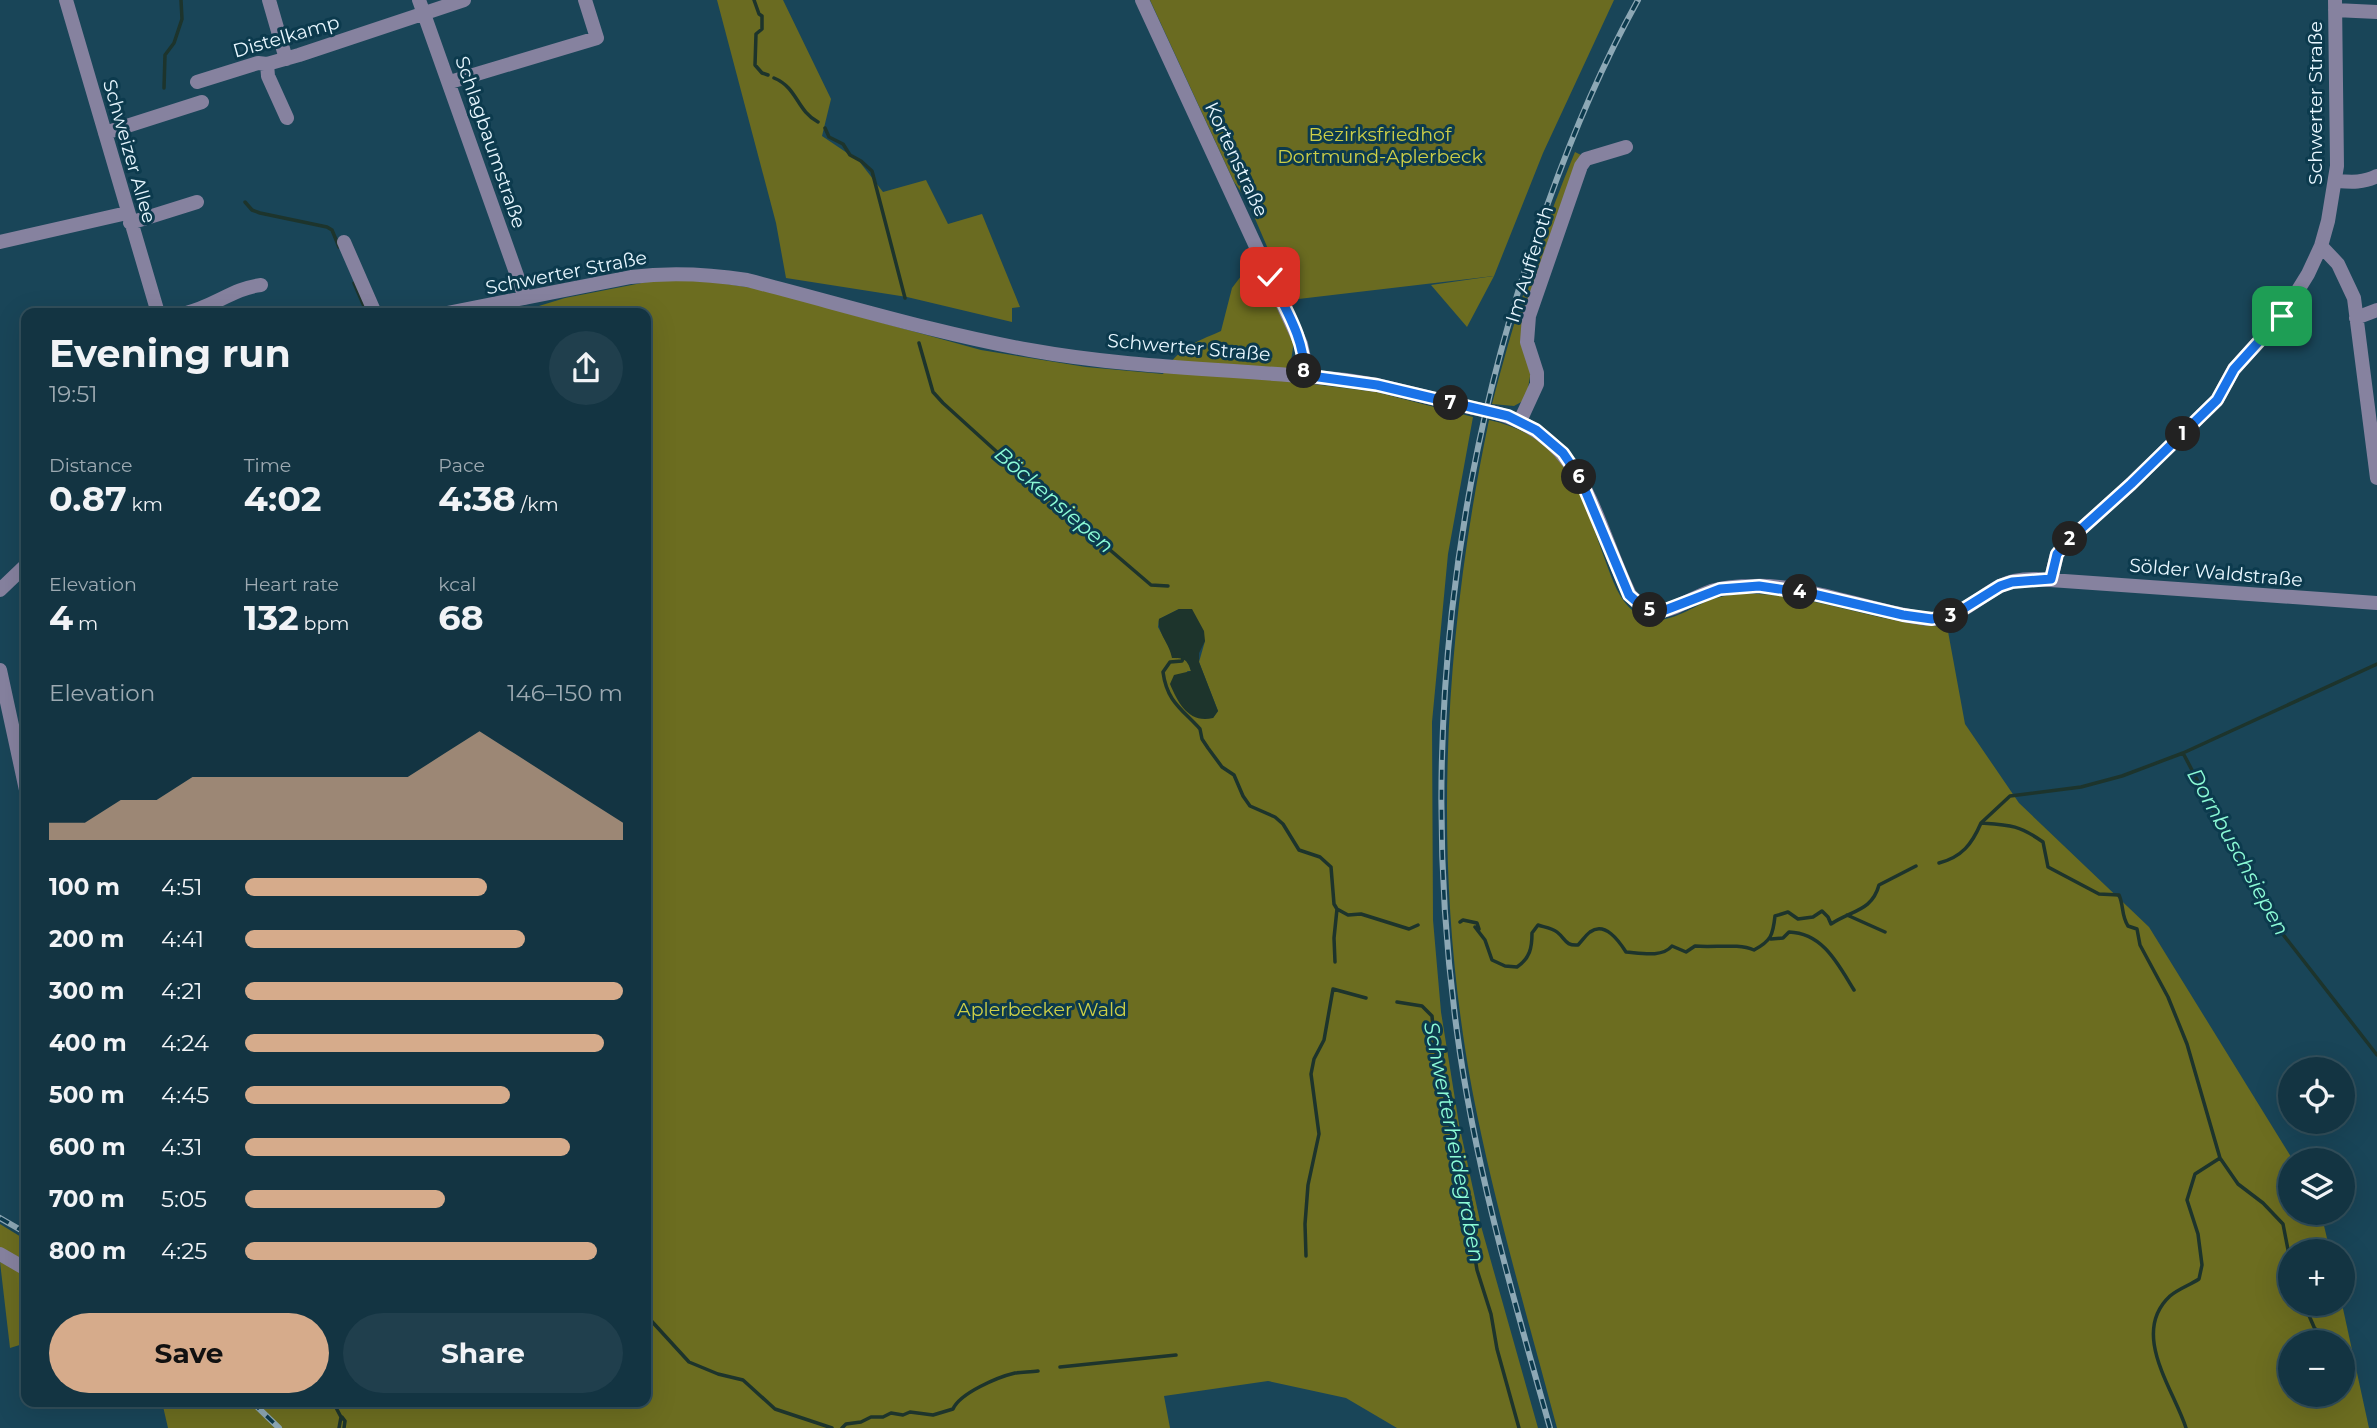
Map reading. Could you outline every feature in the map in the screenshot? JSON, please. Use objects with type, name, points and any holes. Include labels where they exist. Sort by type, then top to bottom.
[{"type":"street","name":"Schweizer Allee","points":[[66,0],[156,308]]},
{"type":"street","points":[[269,0],[286,59]]},
{"type":"street","name":"Distelkamp","points":[[197,82],[258,63],[267,64],[286,59],[422,6],[464,0]]},
{"type":"street","points":[[450,82],[597,38],[584,0]]},
{"type":"street","name":"Kortenstraße","points":[[1142,0],[1301,344],[1304,375]]},
{"type":"street","points":[[2335,5],[2377,12]]},
{"type":"street","name":"Schwerter Straße","points":[[473,308],[631,277],[662,273],[713,275],[747,280],[946,332],[1032,350],[1161,366],[1304,375],[1377,385],[1492,412],[1520,421],[1548,438],[1572,464],[1629,595],[1645,609],[1666,611],[1720,589],[1759,586],[1813,594],[1932,619],[1955,614],[2000,586],[2012,582],[2051,579],[2057,554],[2217,400],[2234,369],[2282,316],[2302,286],[2321,246],[2336,181],[2338,149],[2335,5]]},
{"type":"street","name":"Schlagbaumstraße","points":[[422,6],[525,298]]},
{"type":"street","points":[[267,64],[268,76],[287,118]]},
{"type":"street","points":[[105,132],[202,102]]},
{"type":"street","name":"Im Aufferoth","points":[[1520,421],[1537,384],[1537,373],[1527,342],[1529,316],[1581,166],[1586,159],[1626,147]]},
{"type":"street","points":[[2336,181],[2356,182],[2377,176]]},
{"type":"street","points":[[0,242],[129,218],[197,202]]},
{"type":"street","points":[[344,242],[373,308]]},
{"type":"street","points":[[2321,246],[2335,259],[2354,299],[2375,445],[2377,478]]},
{"type":"street","points":[[205,308],[247,287],[261,285]]},
{"type":"street","points":[[2356,318],[2377,310]]},
{"type":"street","points":[[0,590],[21,570]]},
{"type":"street","name":"Sölder Waldstraße","points":[[2051,579],[2377,603]]},
{"type":"street","points":[[0,670],[21,767]]},
{"type":"street","points":[[0,1254],[21,1266]]},
{"type":"green space","points":[[717,0],[783,0],[831,99],[822,136],[859,161],[883,192],[926,180],[948,224],[982,214],[1020,307],[1012,308],[1012,322],[907,297],[786,278],[776,223]]},
{"type":"green space","name":"Bezirksfriedhof Dortmund-Aplerbeck","points":[[1150,0],[1614,0],[1543,153],[1494,276],[1290,300],[1247,200],[1234,182]]},
{"type":"green space","points":[[1575,152],[1581,155],[1523,328],[1531,371],[1528,388],[1523,401],[1514,406],[1492,404],[1529,276]]},
{"type":"green space","name":"Aplerbecker Wald","points":[[1257,255],[1294,341],[1288,381],[1376,392],[1473,417],[1448,554],[1432,722],[1433,920],[1441,1012],[1459,1124],[1481,1226],[1538,1428],[1397,1428],[1346,1398],[1268,1381],[1164,1396],[1170,1428],[168,1428],[163,1407],[651,1407],[651,308],[532,308],[565,298],[657,280],[708,281],[759,289],[981,350],[1086,367],[1163,374],[1181,352],[1221,331],[1232,288]],"holes":[[[1179,609],[1205,641],[1199,662],[1218,711],[1213,718],[1187,671],[1191,671],[1188,661],[1171,651],[1158,627],[1159,619]]]},
{"type":"green space","points":[[1494,276],[1467,327],[1431,285]]},
{"type":"green space","points":[[1489,420],[1517,429],[1539,441],[1570,475],[1590,518],[1616,589],[1628,607],[1640,616],[1659,620],[1678,615],[1716,598],[1753,594],[1803,600],[1913,624],[1947,626],[1965,724],[2019,803],[2149,927],[2286,1148],[2278,1148],[2278,1225],[2324,1225],[2327,1239],[2278,1239],[2278,1316],[2345,1316],[2348,1330],[2278,1330],[2278,1407],[2355,1407],[2355,1364],[2369,1428],[1557,1428],[1490,1175],[1472,1089],[1459,1006],[1447,838],[1448,754],[1461,586]]},
{"type":"green space","points":[[0,1224],[21,1237],[21,1309],[15,1271],[18,1259],[0,1248]]},
{"type":"green space","points":[[0,1262],[16,1269],[21,1304],[21,1345],[10,1348]]},
{"type":"shaded area","points":[[1179,609],[1192,609],[1204,631],[1205,641],[1199,653],[1199,662],[1218,711],[1213,718],[1197,718],[1191,715],[1181,705],[1170,684],[1174,675],[1191,671],[1184,660],[1172,658],[1159,624],[1159,619]]},
{"type":"waterway","points":[[164,88],[165,55],[174,43],[182,19],[181,0]]},
{"type":"waterway","name":"Böckensiepen","points":[[754,0],[762,16],[762,29],[756,34],[755,65],[768,75]]},
{"type":"waterway","name":"Böckensiepen","points":[[774,78],[788,87],[805,111],[818,122]]},
{"type":"waterway","name":"Böckensiepen","points":[[825,128],[829,137],[843,144],[850,155],[872,171],[905,298]]},
{"type":"waterway","points":[[245,202],[252,210],[260,213],[327,227],[332,230],[339,247]]},
{"type":"waterway","points":[[354,283],[365,308]]},
{"type":"waterway","name":"Böckensiepen","points":[[919,343],[933,392],[943,403],[1151,585],[1168,586]]},
{"type":"waterway","name":"Böckensiepen","points":[[1183,658],[1182,661],[1170,662],[1163,672],[1172,698],[1200,729],[1202,739],[1222,767],[1234,775],[1250,806],[1275,817],[1283,824],[1299,850],[1320,857],[1331,867],[1334,904],[1337,909],[1348,915],[1361,914],[1409,929],[1418,925]]},
{"type":"waterway","points":[[2183,753],[2377,664]]},
{"type":"waterway","name":"Dornbuschsiepen","points":[[1981,823],[2010,796],[2081,787],[2122,776],[2183,753],[2278,928],[2377,1055]]},
{"type":"waterway","name":"Böckensiepen","points":[[1939,863],[1965,849],[1981,823],[2014,827],[2035,836],[2043,842],[2048,867],[2099,894],[2119,895],[2126,922],[2128,926],[2137,929],[2140,945],[2168,997],[2187,1044],[2220,1158],[2195,1174],[2187,1200],[2198,1234],[2202,1265],[2199,1279],[2170,1296],[2159,1311],[2154,1327],[2158,1361],[2186,1428]]},
{"type":"waterway","name":"Böckensiepen","points":[[1475,927],[1485,940],[1492,960],[1505,966],[1517,967],[1527,956],[1531,948],[1532,933],[1538,925],[1555,931],[1574,945],[1578,945],[1590,932],[1601,929],[1611,934],[1626,952],[1657,953],[1672,946],[1686,952],[1695,946],[1733,946],[1754,950],[1770,937],[1775,916],[1788,912],[1798,919],[1813,917],[1822,911],[1831,924],[1866,905],[1876,894],[1879,885],[1916,866]]},
{"type":"waterway","name":"Schwerterheidegraben","points":[[1335,962],[1337,909]]},
{"type":"waterway","points":[[1847,915],[1885,932]]},
{"type":"waterway","points":[[1460,922],[1463,920],[1477,923],[1479,929]]},
{"type":"waterway","points":[[1771,939],[1783,938],[1789,932],[1811,938],[1828,952],[1854,990]]},
{"type":"waterway","points":[[1306,1256],[1308,1185],[1319,1134],[1311,1074],[1314,1059],[1324,1040],[1333,989],[1366,998]]},
{"type":"waterway","name":"Schwerterheidegraben","points":[[1397,1002],[1422,1006],[1432,1016],[1461,1201],[1519,1428]]},
{"type":"waterway","points":[[2220,1158],[2238,1184],[2263,1203],[2283,1224],[2286,1239]]},
{"type":"waterway","points":[[2309,1316],[2316,1330]]},
{"type":"waterway","points":[[651,1320],[689,1362],[718,1374],[743,1380],[775,1409],[832,1428]]},
{"type":"waterway","points":[[1060,1367],[1176,1355]]},
{"type":"waterway","points":[[842,1428],[846,1424],[891,1413],[933,1415],[953,1409],[963,1397],[990,1382],[1015,1373],[1038,1371]]},
{"type":"waterway","points":[[336,1407],[341,1417],[339,1428]]},
{"type":"waterway","points":[[342,1417],[345,1421],[344,1428]]},
{"type":"railway","points":[[1550,1428],[1485,1182],[1457,1032],[1446,927],[1442,822],[1444,717],[1452,612],[1467,508],[1488,405],[1515,303],[1548,203],[1578,125],[1600,74],[1638,0]]},
{"type":"railway","points":[[0,1218],[21,1230]]},
{"type":"railway","points":[[257,1407],[279,1428]]},
{"type":"route","points":[[1270,277],[1301,344],[1304,375],[1377,385],[1508,416],[1548,438],[1572,464],[1580,478],[1629,595],[1645,609],[1660,612],[1720,589],[1759,586],[1813,594],[1932,619],[1955,614],[2000,586],[2021,579],[2051,579],[2057,554],[2070,539],[2217,400],[2234,369],[2282,316]]}]
